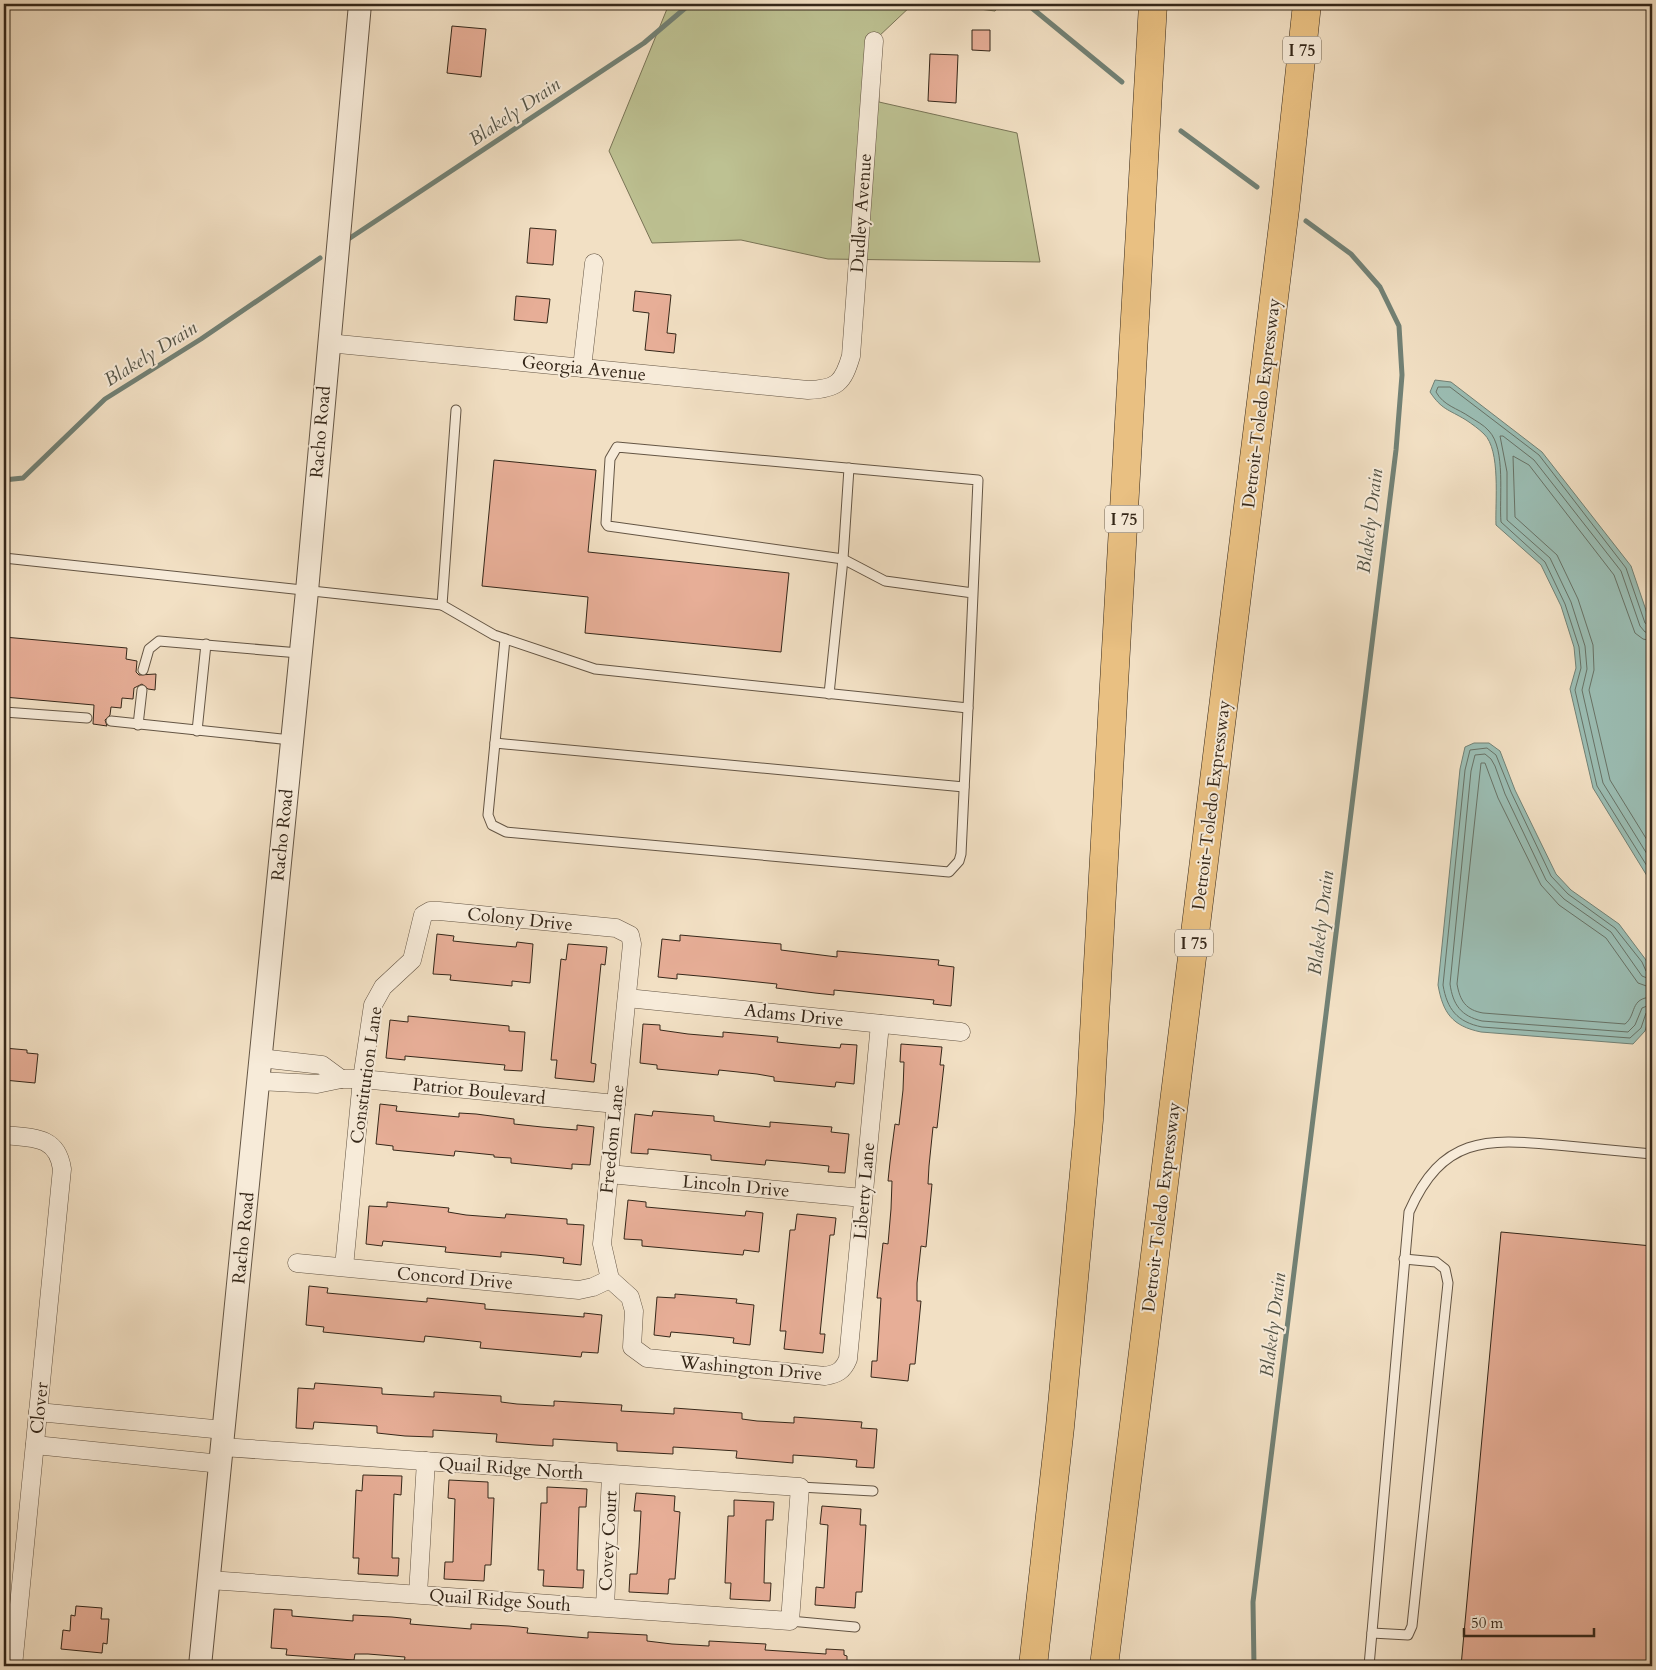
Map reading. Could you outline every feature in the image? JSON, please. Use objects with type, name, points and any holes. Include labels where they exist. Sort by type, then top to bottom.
[{"type":"highway","name":"I 75","points":[[1032,1666],[1060,1426],[1089,1120],[1153,4]]},
{"type":"highway","name":"Detroit-Toledo Expressway","points":[[1104,1666],[1284,214],[1307,4]]},
{"type":"street","name":"Racho Road","points":[[200,1666],[307,591],[360,4]]},
{"type":"street","name":"Dudley Avenue","points":[[839,383],[846,372],[851,356],[874,41]]},
{"type":"street","points":[[582,368],[594,263]]},
{"type":"street","name":"Georgia Avenue","points":[[328,343],[808,390],[826,389],[839,383]]},
{"type":"street","name":"Colony Drive","points":[[439,911],[600,927]]},
{"type":"street","name":"Constitution Lane","points":[[344,1267],[362,1079],[371,1014],[375,1000],[383,987],[412,960],[423,915],[439,911]]},
{"type":"street","name":"Freedom Lane","points":[[600,927],[616,928],[630,936],[632,944],[602,1244],[610,1279]]},
{"type":"street","name":"Adams Drive","points":[[627,998],[961,1032]]},
{"type":"street","name":"Liberty Lane","points":[[848,1359],[880,1024]]},
{"type":"street","points":[[260,1058],[322,1065],[341,1079]]},
{"type":"street","name":"Patriot Boulevard","points":[[258,1081],[317,1084],[341,1079],[362,1079],[616,1104]]},
{"type":"street","name":"Clover","points":[[4,1136],[36,1139],[57,1150],[62,1169],[13,1666]]},
{"type":"street","name":"Lincoln Drive","points":[[609,1174],[863,1198]]},
{"type":"street","name":"Concord Drive","points":[[297,1263],[579,1290],[594,1287],[610,1279]]},
{"type":"street","name":"Washington Drive","points":[[610,1279],[630,1297],[634,1311],[632,1347],[647,1358],[825,1376],[841,1371],[848,1359]]},
{"type":"street","points":[[38,1412],[222,1447]]},
{"type":"street","points":[[35,1445],[222,1447]]},
{"type":"street","name":"Quail Ridge North","points":[[222,1447],[800,1487]]},
{"type":"street","points":[[418,1594],[426,1461]]},
{"type":"street","name":"Covey Court","points":[[605,1607],[611,1475]]},
{"type":"street","points":[[790,1621],[800,1487]]},
{"type":"street","name":"Quail Ridge South","points":[[209,1580],[790,1621]]},
{"type":"lane","points":[[442,605],[456,410]]},
{"type":"lane","points":[[505,639],[488,815],[492,825],[506,832],[949,872],[959,861],[961,854],[968,708],[978,480],[617,447],[610,459],[608,526],[625,530],[843,559],[885,581],[973,593]]},
{"type":"lane","points":[[829,694],[843,559],[849,468]]},
{"type":"lane","points":[[4,558],[442,605],[494,635],[595,669],[968,708]]},
{"type":"lane","points":[[143,670],[149,649],[159,641],[300,653]]},
{"type":"lane","points":[[197,731],[206,644]]},
{"type":"lane","points":[[138,725],[142,690]]},
{"type":"lane","points":[[4,712],[87,718]]},
{"type":"lane","points":[[111,721],[291,740]]},
{"type":"lane","points":[[495,743],[964,787]]},
{"type":"lane","points":[[1369,1666],[1404,1259],[1409,1212],[1418,1191],[1444,1160],[1467,1148],[1489,1141],[1514,1140],[1652,1154]]},
{"type":"lane","points":[[1372,1633],[1408,1635],[1412,1626],[1448,1283],[1445,1269],[1436,1262],[1404,1259]]},
{"type":"lane","points":[[800,1487],[873,1491]]},
{"type":"lane","points":[[790,1621],[855,1626]]},
{"type":"green space","points":[[669,4],[913,4],[877,38],[879,102],[1017,133],[1040,262],[828,259],[741,240],[652,243],[609,151]]},
{"type":"green space","points":[[963,4],[1001,4],[995,11],[964,7]]},
{"type":"water","points":[[1435,380],[1451,382],[1542,452],[1631,566],[1652,628],[1652,884],[1593,788],[1570,689],[1576,668],[1574,647],[1561,606],[1541,565],[1496,525],[1495,464],[1489,442],[1484,434],[1438,402],[1430,392]]},
{"type":"water","points":[[1474,743],[1489,743],[1500,751],[1515,790],[1556,874],[1571,890],[1619,924],[1646,960],[1652,974],[1652,1008],[1645,1031],[1633,1044],[1481,1032],[1456,1022],[1446,1011],[1438,985],[1460,769],[1465,747]]},
{"type":"building","points":[[452,26],[486,29],[481,77],[447,73]]},
{"type":"building","points":[[972,30],[990,30],[990,51],[972,50]]},
{"type":"building","points":[[930,54],[958,55],[956,103],[928,101]]},
{"type":"building","points":[[530,228],[556,230],[553,265],[527,263]]},
{"type":"building","points":[[635,291],[671,295],[667,333],[676,334],[674,353],[645,350],[649,313],[633,311]]},
{"type":"building","points":[[516,296],[550,299],[547,323],[514,320]]},
{"type":"building","points":[[494,460],[596,470],[588,552],[789,573],[781,652],[585,633],[588,597],[482,586]]},
{"type":"building","points":[[4,637],[127,648],[126,659],[137,661],[136,672],[139,675],[156,674],[155,690],[148,689],[142,684],[134,688],[133,699],[122,698],[121,708],[111,707],[110,715],[105,720],[107,726],[93,724],[94,705],[4,697]]},
{"type":"building","points":[[437,934],[454,936],[453,941],[516,947],[517,942],[533,944],[530,983],[512,981],[512,986],[450,980],[451,975],[433,974]]},
{"type":"building","points":[[680,935],[781,944],[781,950],[837,957],[837,951],[939,960],[938,965],[954,967],[951,1006],[933,1004],[934,1000],[834,990],[834,995],[776,988],[777,984],[710,977],[677,974],[677,979],[658,977],[662,939],[680,941]]},
{"type":"building","points":[[568,944],[607,947],[605,965],[601,964],[591,1063],[596,1064],[594,1082],[555,1078],[557,1060],[551,1060],[561,959],[566,960]]},
{"type":"building","points":[[408,1016],[509,1026],[509,1031],[525,1032],[522,1071],[504,1070],[505,1065],[405,1056],[405,1060],[386,1058],[390,1020],[408,1022]]},
{"type":"building","points":[[643,1024],[660,1025],[660,1030],[688,1034],[723,1037],[723,1032],[778,1037],[777,1042],[806,1045],[840,1048],[841,1044],[857,1045],[854,1084],[836,1082],[835,1087],[774,1081],[774,1077],[719,1070],[718,1075],[657,1069],[657,1065],[640,1063]]},
{"type":"building","points":[[901,1044],[942,1047],[940,1065],[944,1065],[937,1128],[933,1127],[929,1166],[928,1184],[932,1184],[926,1247],[921,1246],[917,1283],[917,1301],[921,1301],[915,1364],[910,1364],[908,1381],[871,1377],[872,1361],[877,1361],[881,1298],[877,1298],[883,1243],[888,1244],[892,1181],[888,1181],[890,1162],[895,1124],[899,1125],[903,1090],[904,1062],[900,1062]]},
{"type":"building","points":[[4,1048],[27,1050],[27,1053],[38,1054],[35,1083],[4,1080]]},
{"type":"building","points":[[380,1104],[397,1106],[396,1111],[459,1117],[459,1113],[476,1114],[514,1119],[514,1124],[577,1130],[577,1125],[594,1127],[590,1165],[572,1164],[572,1169],[511,1163],[511,1158],[494,1157],[494,1155],[455,1151],[454,1156],[393,1150],[393,1146],[376,1144]]},
{"type":"building","points":[[653,1111],[714,1116],[714,1121],[770,1127],[770,1122],[832,1127],[831,1132],[849,1134],[845,1173],[828,1172],[829,1166],[800,1163],[766,1160],[765,1165],[711,1160],[711,1155],[648,1149],[648,1154],[631,1153],[635,1114],[652,1116]]},
{"type":"building","points":[[628,1200],[646,1202],[646,1207],[745,1216],[746,1211],[763,1213],[759,1252],[744,1250],[743,1255],[642,1246],[642,1240],[624,1239]]},
{"type":"building","points":[[387,1202],[449,1208],[448,1212],[466,1215],[505,1218],[506,1214],[567,1219],[567,1224],[584,1225],[581,1265],[563,1263],[564,1258],[536,1255],[501,1252],[501,1257],[445,1252],[446,1247],[383,1241],[382,1246],[366,1244],[369,1206],[387,1207]]},
{"type":"building","points":[[797,1214],[836,1218],[834,1235],[830,1235],[820,1334],[825,1334],[823,1353],[784,1349],[786,1331],[780,1331],[790,1230],[795,1230]]},
{"type":"building","points":[[1501,1232],[1652,1246],[1652,1666],[1461,1666]]},
{"type":"building","points":[[309,1286],[328,1288],[327,1293],[427,1302],[427,1298],[485,1304],[485,1309],[584,1317],[584,1313],[602,1315],[598,1353],[582,1352],[581,1357],[480,1348],[481,1342],[425,1336],[424,1342],[323,1332],[324,1327],[306,1325]]},
{"type":"building","points":[[675,1294],[737,1299],[736,1303],[754,1305],[750,1345],[733,1343],[734,1338],[671,1332],[670,1337],[654,1335],[657,1297],[675,1298]]},
{"type":"building","points":[[315,1383],[382,1388],[382,1394],[434,1397],[434,1392],[501,1396],[501,1402],[517,1404],[554,1406],[554,1401],[622,1405],[621,1411],[674,1414],[674,1408],[742,1413],[742,1419],[757,1421],[794,1423],[794,1417],[862,1422],[861,1428],[877,1429],[874,1468],[856,1467],[857,1460],[822,1457],[793,1455],[793,1463],[736,1458],[737,1451],[673,1447],[673,1454],[617,1451],[617,1443],[553,1439],[553,1446],[496,1442],[497,1434],[433,1430],[433,1437],[405,1436],[377,1433],[377,1426],[314,1422],[313,1429],[296,1428],[298,1388],[314,1389]]},
{"type":"building","points":[[363,1475],[402,1476],[401,1495],[394,1494],[392,1558],[399,1558],[398,1576],[358,1574],[359,1558],[353,1558],[356,1490],[362,1491]]},
{"type":"building","points":[[449,1480],[488,1482],[488,1498],[494,1498],[491,1565],[485,1565],[484,1581],[444,1579],[445,1562],[453,1562],[455,1499],[448,1498]]},
{"type":"building","points":[[547,1487],[587,1489],[586,1507],[579,1507],[577,1570],[584,1570],[583,1588],[543,1586],[544,1570],[538,1570],[541,1503],[547,1503]]},
{"type":"building","points":[[636,1493],[675,1496],[674,1511],[680,1512],[675,1579],[669,1579],[668,1594],[629,1592],[630,1574],[637,1574],[639,1547],[641,1511],[634,1511]]},
{"type":"building","points":[[734,1500],[774,1502],[773,1520],[766,1520],[764,1583],[771,1583],[770,1601],[730,1599],[731,1583],[725,1583],[728,1516],[734,1516]]},
{"type":"building","points":[[822,1506],[861,1509],[860,1525],[866,1525],[862,1592],[856,1592],[855,1608],[815,1605],[816,1587],[824,1588],[828,1525],[820,1524]]},
{"type":"building","points":[[76,1606],[102,1608],[101,1619],[109,1619],[107,1644],[103,1643],[102,1653],[61,1649],[63,1630],[70,1631],[71,1615],[75,1616]]},
{"type":"building","points":[[274,1609],[292,1610],[292,1616],[353,1621],[353,1615],[392,1617],[411,1619],[410,1624],[471,1629],[471,1624],[509,1626],[528,1628],[527,1633],[588,1638],[588,1632],[647,1635],[647,1641],[672,1644],[709,1646],[709,1641],[766,1644],[765,1650],[826,1654],[826,1649],[844,1650],[844,1655],[847,1656],[847,1666],[526,1666],[473,1662],[472,1666],[447,1666],[404,1663],[405,1657],[368,1654],[355,1654],[354,1660],[286,1655],[287,1649],[271,1648]]},
{"type":"waterway","name":"Blakely Drain","points":[[350,238],[644,43],[690,4]]},
{"type":"waterway","name":"Blakely Drain","points":[[1027,4],[1122,82]]},
{"type":"waterway","name":"Blakely Drain","points":[[1181,131],[1257,187]]},
{"type":"waterway","name":"Blakely Drain","points":[[1254,1666],[1253,1602],[1396,450],[1402,375],[1399,326],[1380,287],[1351,254],[1306,221]]},
{"type":"waterway","name":"Blakely Drain","points":[[4,480],[23,478],[105,399],[201,339],[320,258]]}]
